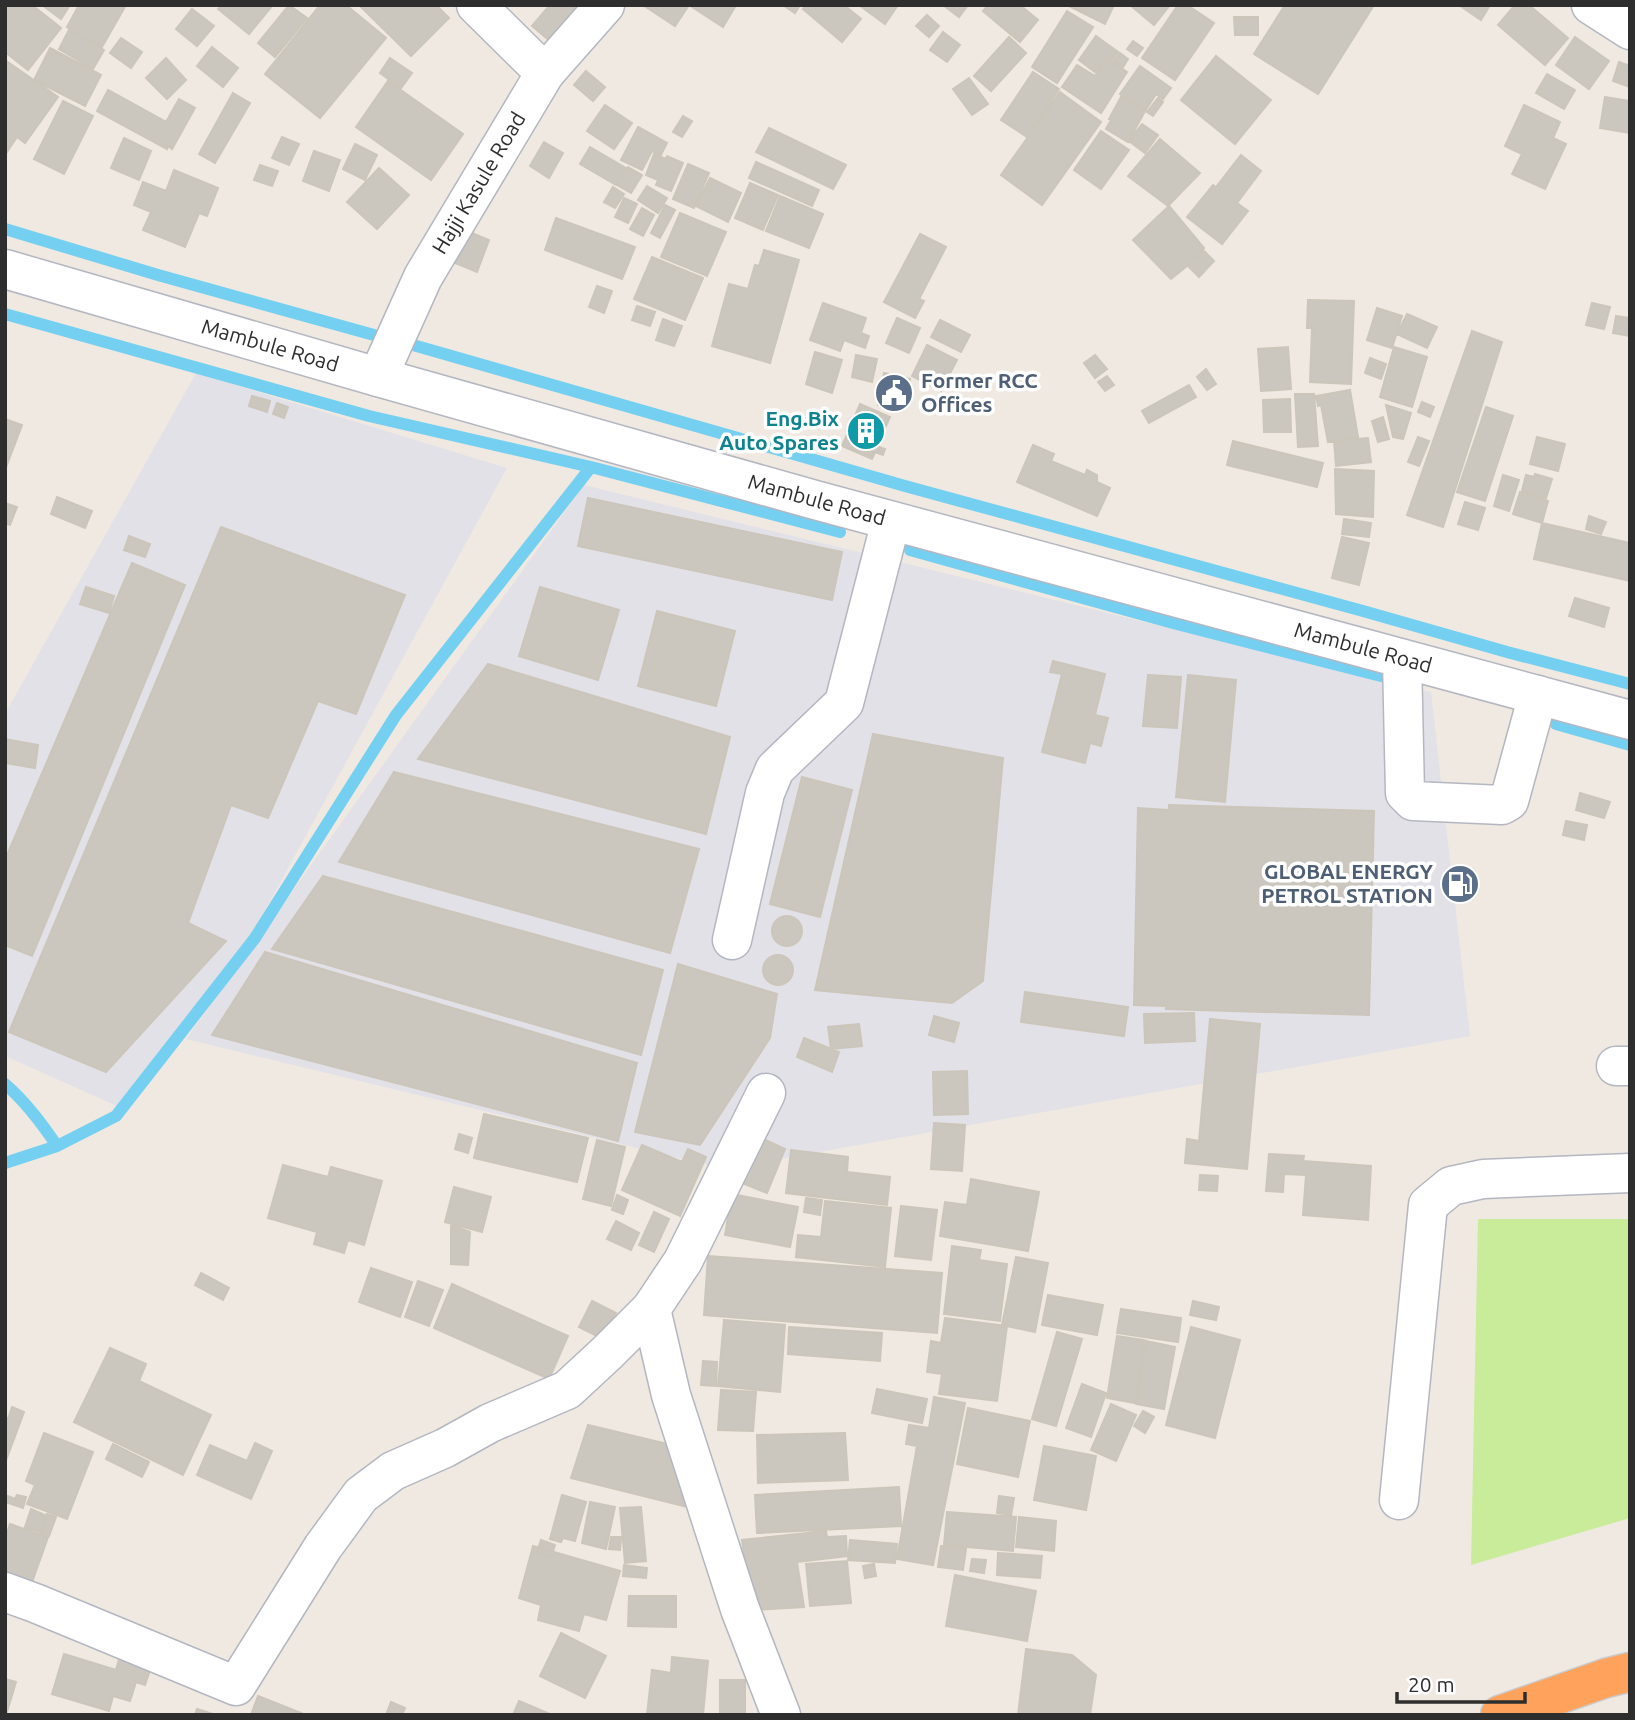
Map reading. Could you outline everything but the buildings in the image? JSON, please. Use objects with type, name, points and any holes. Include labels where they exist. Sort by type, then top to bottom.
[{"type":"highway","points":[[1500,1715],[1630,1672]]},
{"type":"street","points":[[476,5],[545,73]]},
{"type":"street","name":"Hajji Kasule Road","points":[[378,377],[424,277],[545,73],[605,5]]},
{"type":"street","points":[[1591,5],[1630,30]]},
{"type":"street","name":"Mambule Road","points":[[5,269],[378,377],[891,520],[1630,720]]},
{"type":"street","points":[[732,940],[765,793],[775,769],[844,703],[891,520]]},
{"type":"street","points":[[1402,659],[1405,793],[1413,801],[1502,805],[1508,801],[1538,695]]},
{"type":"street","points":[[5,1592],[236,1686],[323,1547],[361,1495],[393,1471],[445,1448],[490,1423],[567,1390],[650,1309],[683,1261],[766,1093]]},
{"type":"street","points":[[1399,1500],[1428,1205],[1451,1186],[1483,1179],[1630,1173]]},
{"type":"street","points":[[650,1309],[671,1395],[740,1609],[781,1715]]},
{"type":"shaded area","points":[[196,373],[507,468],[253,932],[117,1106],[5,1056],[5,714]]},
{"type":"shaded area","points":[[584,485],[1431,692],[1470,1036],[724,1169],[186,1039]]},
{"type":"green space","points":[[1478,1219],[1630,1219],[1630,1518],[1471,1565]]},
{"type":"waterway","points":[[5,229],[374,335]]},
{"type":"waterway","points":[[5,314],[369,416],[591,467]]},
{"type":"waterway","points":[[413,345],[905,486],[1630,684]]},
{"type":"waterway","points":[[5,1163],[57,1146],[116,1116],[255,938],[396,715],[591,467],[840,532]]},
{"type":"waterway","points":[[910,550],[1173,623],[1385,677]]},
{"type":"waterway","points":[[1556,724],[1630,745]]},
{"type":"waterway","points":[[5,1084],[33,1113],[57,1146]]},
{"type":"place","name":"Former RCC Offices","points":[[894,393]]},
{"type":"place","name":"Eng.Bix Auto Spares","points":[[866,431]]},
{"type":"place","name":"GLOBAL ENERGY PETROL STATION","points":[[1460,884]]}]
